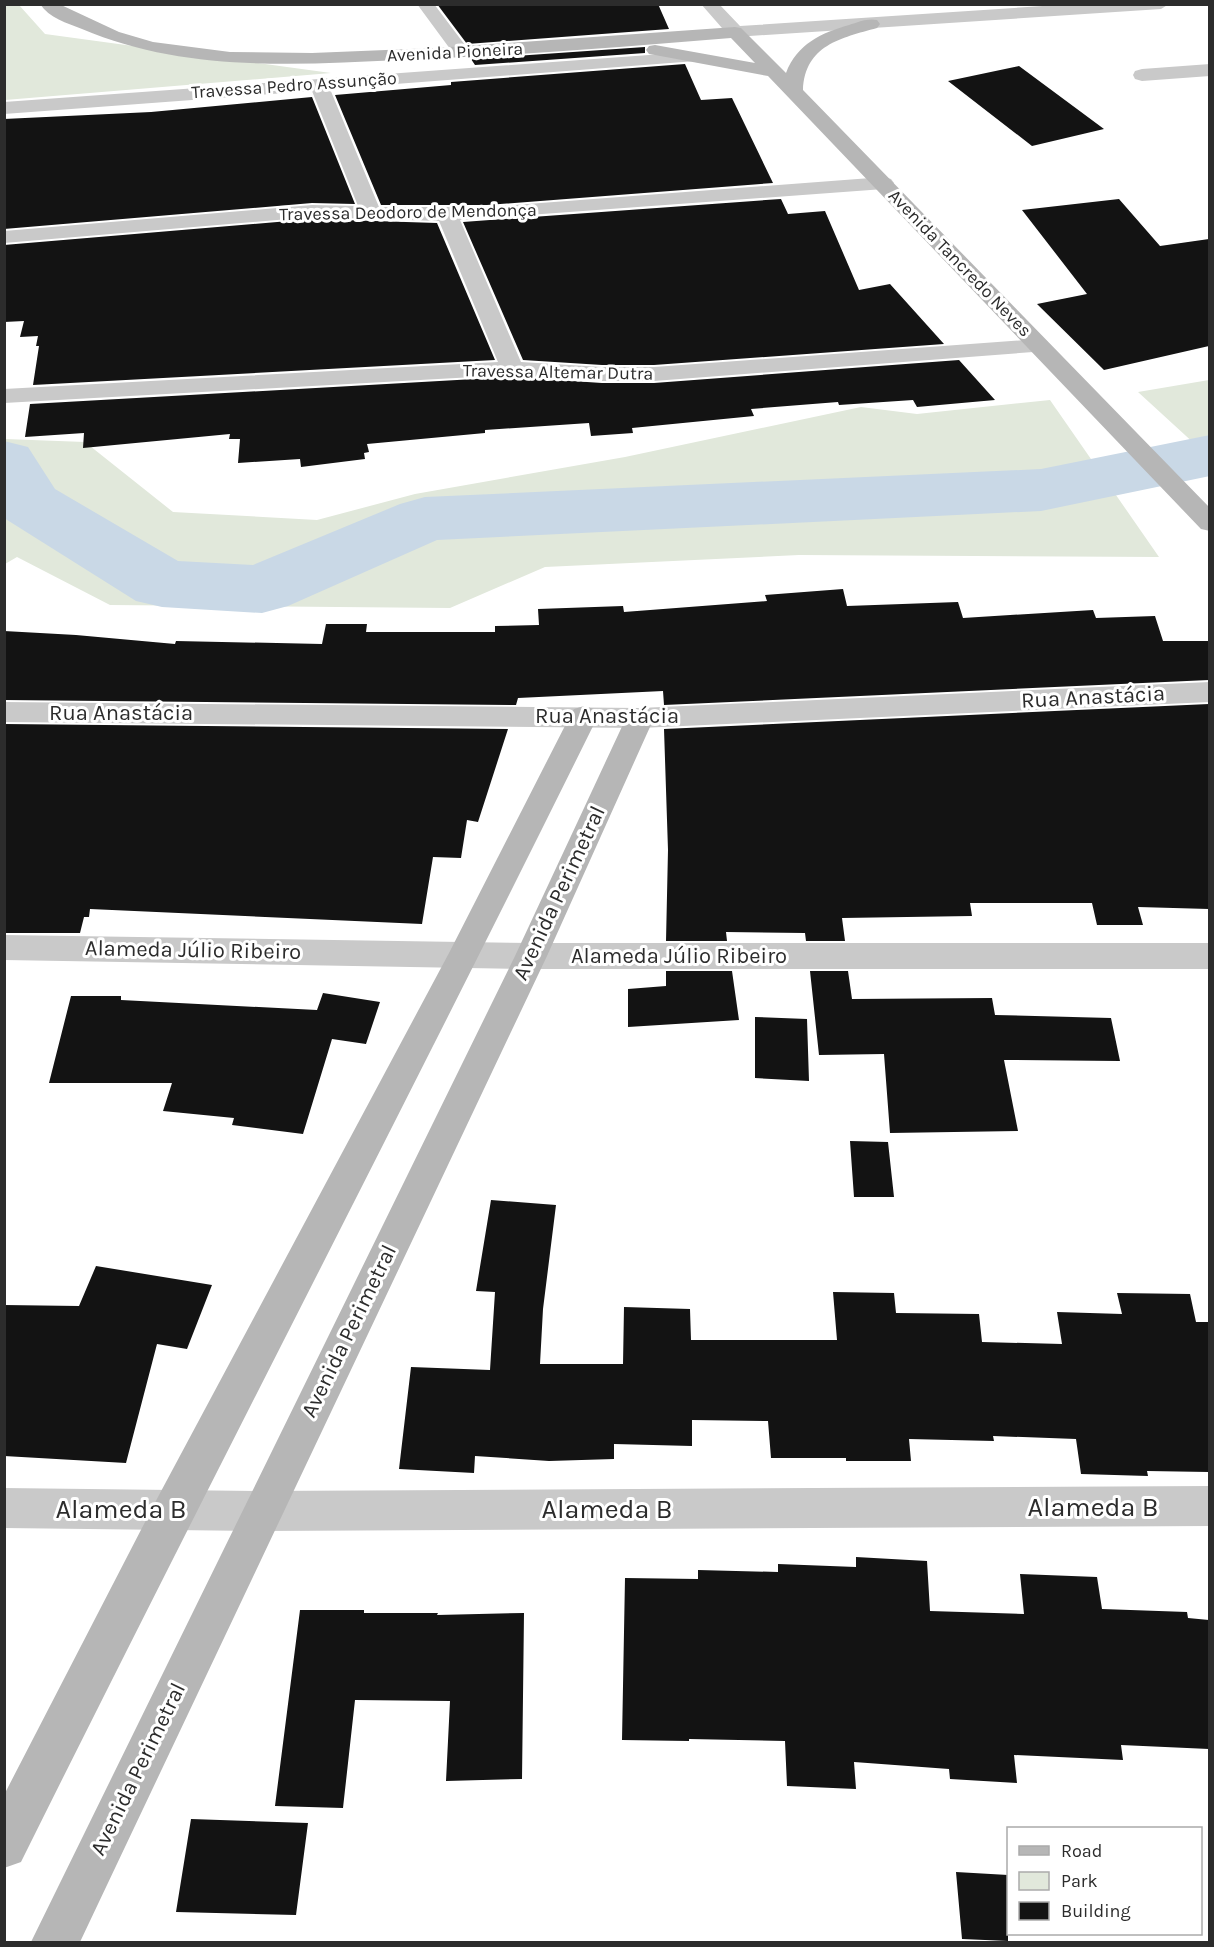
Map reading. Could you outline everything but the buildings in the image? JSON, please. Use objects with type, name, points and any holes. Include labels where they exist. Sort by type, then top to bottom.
[{"type":"street","name":"Avenida Pioneira","points":[[48,4],[52,9],[89,27],[117,38],[157,48],[197,54],[273,60],[462,52],[871,24],[1078,7],[1161,4]]},
{"type":"street","points":[[424,4],[462,52]]},
{"type":"street","name":"Avenida Tancredo Neves","points":[[709,4],[771,71],[884,183],[1209,523]]},
{"type":"street","points":[[793,93],[795,70],[808,50],[829,36],[871,24]]},
{"type":"street","points":[[597,43],[771,71]]},
{"type":"street","name":"Travessa Pedro Assunção","points":[[4,108],[690,57]]},
{"type":"street","points":[[1142,75],[1209,70]]},
{"type":"street","points":[[318,83],[370,212]]},
{"type":"street","name":"Travessa Deodoro de Mendonça","points":[[4,237],[312,211],[447,215],[884,183]]},
{"type":"street","points":[[447,215],[512,368]]},
{"type":"street","name":"Travessa Altemar Dutra","points":[[4,396],[512,368],[603,374],[654,374],[1039,346]]},
{"type":"street","name":"Rua Anastácia","points":[[4,712],[640,718],[1209,692]]},
{"type":"street","points":[[4,1845],[174,1509],[465,953],[584,716]]},
{"type":"street","name":"Avenida Perimetral","points":[[55,1942],[261,1511],[531,956],[640,718]]},
{"type":"street","name":"Alameda Júlio Ribeiro","points":[[4,947],[465,953],[531,956],[1209,956]]},
{"type":"street","name":"Alameda B","points":[[4,1508],[261,1511],[1209,1506]]},
{"type":"green space","points":[[5,5],[19,5],[45,34],[331,73],[5,100]]},
{"type":"green space","points":[[1210,380],[1209,457],[1138,392]]},
{"type":"green space","points":[[1050,400],[1159,557],[799,555],[545,567],[450,608],[110,605],[17,557],[5,564],[5,439],[85,442],[173,512],[317,520],[415,494],[625,457],[861,407],[917,414]]},
{"type":"waterway","points":[[4,462],[29,503],[162,584],[262,589],[425,519],[1041,490],[1210,455]]}]
